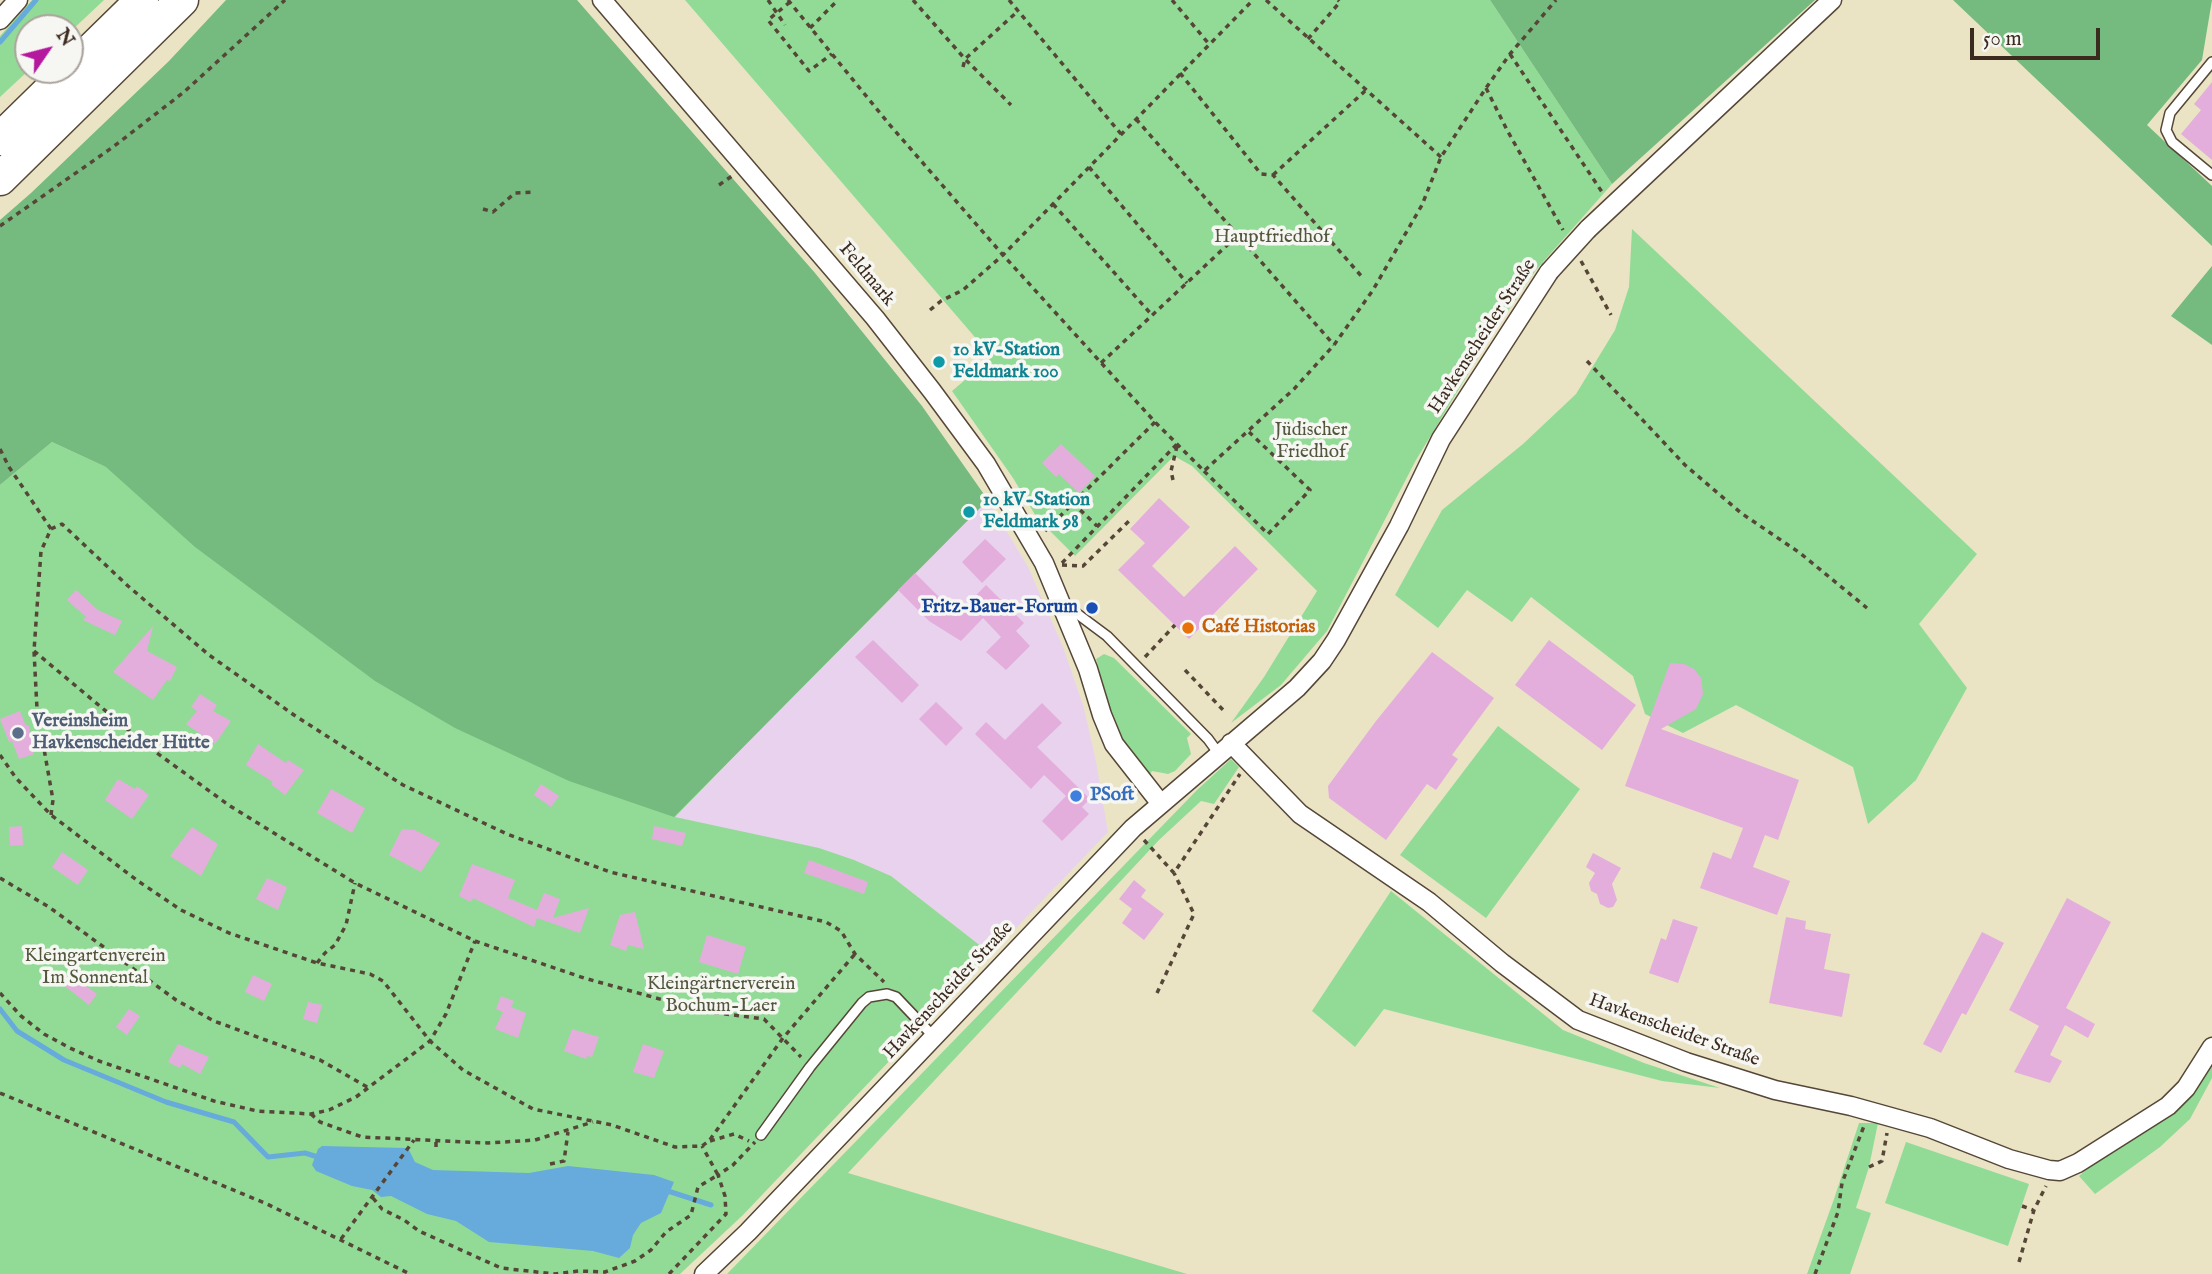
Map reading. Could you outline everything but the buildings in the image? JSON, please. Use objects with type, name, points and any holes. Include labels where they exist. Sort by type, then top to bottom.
[{"type":"highway","points":[[0,139],[142,0]]},
{"type":"highway","points":[[0,179],[182,0]]},
{"type":"street","points":[[0,20],[18,0]]},
{"type":"street","name":"Feldmark","points":[[602,0],[875,318],[986,464],[1033,542],[1052,564],[1063,603],[1114,744],[1161,804]]},
{"type":"street","name":"Havkenscheider Straße","points":[[704,1274],[757,1223],[1133,828],[1297,688],[1321,661],[1336,640],[1399,526],[1441,439],[1549,272],[1588,229],[1832,0]]},
{"type":"street","name":"Havkenscheider Straße","points":[[1225,749],[1249,761],[1300,814],[1429,901],[1502,963],[1578,1020],[1686,1062],[1775,1090],[1870,1111],[1954,1136],[2009,1159],[2054,1170]]},
{"type":"street","points":[[2054,1170],[2078,1163],[2168,1106],[2186,1088],[2212,1047]]},
{"type":"lane","points":[[2212,62],[2170,113],[2166,130],[2172,142],[2212,175]]},
{"type":"lane","name":"Feldmark","points":[[1063,603],[1107,636],[1208,738],[1225,749]]},
{"type":"lane","points":[[757,1139],[862,1003],[877,994],[895,997],[934,1037]]},
{"type":"path","points":[[0,226],[113,148],[174,100],[285,0]]},
{"type":"path","points":[[768,0],[785,25]]},
{"type":"path","points":[[810,28],[838,0]]},
{"type":"path","points":[[913,0],[965,59],[1011,105]]},
{"type":"path","points":[[1009,0],[1121,134]]},
{"type":"path","points":[[1172,0],[1209,44]]},
{"type":"path","points":[[930,310],[963,290],[1003,255],[1253,0]]},
{"type":"path","points":[[1266,0],[1441,157]]},
{"type":"path","points":[[1308,39],[1340,2],[1338,0]]},
{"type":"path","points":[[1204,471],[1294,389],[1334,345],[1373,290],[1422,205],[1441,157],[1510,54],[1556,0]]},
{"type":"path","points":[[832,54],[809,71],[768,20],[789,1],[889,124],[1003,255],[1155,422],[1268,534],[1310,491],[1248,432]]},
{"type":"path","points":[[962,67],[965,59],[1018,11]]},
{"type":"path","points":[[1510,54],[1611,207]]},
{"type":"path","points":[[1180,73],[1261,174],[1273,176],[1363,278]]},
{"type":"path","points":[[1486,88],[1566,235]]},
{"type":"path","points":[[1273,176],[1365,91]]},
{"type":"path","points":[[1136,119],[1334,345]]},
{"type":"path","points":[[1089,167],[1187,283]]},
{"type":"path","points":[[483,209],[493,212],[515,192],[535,192]]},
{"type":"path","points":[[1053,204],[1151,314]]},
{"type":"path","points":[[1101,363],[1237,236]]},
{"type":"path","points":[[1579,258],[1611,315]]},
{"type":"path","points":[[1587,361],[1685,465],[1741,513],[1800,552],[1867,608]]},
{"type":"path","points":[[1033,542],[1155,422]]},
{"type":"path","points":[[1173,480],[1171,471],[1177,444]]},
{"type":"path","points":[[1052,564],[1097,526],[1177,444]]},
{"type":"path","points":[[0,449],[51,529]]},
{"type":"path","points":[[1073,503],[1097,526]]},
{"type":"path","points":[[1052,564],[1083,566],[1129,521],[1131,524]]},
{"type":"path","points":[[51,815],[53,800],[37,709],[34,651],[41,551],[51,529],[62,524],[128,586],[209,655],[294,715],[403,785],[507,834],[610,872],[815,918],[841,931],[855,954],[884,981],[895,997]]},
{"type":"path","points":[[1144,657],[1175,625]]},
{"type":"path","points":[[34,651],[150,748],[220,799],[355,883],[475,941],[611,986],[703,1011],[764,1019],[810,1067]]},
{"type":"path","points":[[1185,670],[1225,712]]},
{"type":"path","points":[[0,755],[16,778],[51,815],[181,910],[229,933],[317,963],[370,974],[383,981],[430,1041],[463,1070],[533,1109],[612,1125],[675,1147],[702,1146],[709,1141],[783,1038],[855,954]]},
{"type":"path","points":[[1174,873],[1249,761]]},
{"type":"path","points":[[1133,828],[1174,873],[1194,914],[1157,993]]},
{"type":"path","points":[[0,877],[49,907],[186,1005],[214,1021],[320,1060],[369,1088]]},
{"type":"path","points":[[317,963],[335,944],[346,925],[355,883]]},
{"type":"path","points":[[0,993],[21,1016],[44,1034],[99,1061],[214,1101],[257,1111],[311,1114],[337,1106],[369,1088],[430,1041],[446,1014],[475,941]]},
{"type":"path","points":[[0,1093],[267,1204],[410,1274]]},
{"type":"path","points":[[1815,1274],[1838,1212],[1842,1183],[1870,1111]]},
{"type":"path","points":[[311,1114],[320,1122],[362,1136],[436,1142],[512,1143],[568,1131],[595,1122]]},
{"type":"path","points":[[1869,1167],[1882,1161],[1893,1118]]},
{"type":"path","points":[[550,1164],[564,1161],[568,1131]]},
{"type":"path","points":[[709,1141],[734,1134],[757,1139]]},
{"type":"path","points":[[375,1195],[382,1209],[419,1231],[501,1268],[555,1274],[605,1272],[635,1261],[651,1250],[666,1232],[691,1215],[698,1187],[733,1165],[757,1139]]},
{"type":"path","points":[[341,1239],[414,1140]]},
{"type":"path","points":[[436,1142],[436,1152]]},
{"type":"path","points":[[669,1274],[726,1214],[725,1196],[718,1175],[702,1146]]},
{"type":"path","points":[[2019,1262],[2034,1210],[2054,1170]]},
{"type":"path","points":[[2022,1206],[2034,1210]]},
{"type":"shaded area","points":[[988,500],[1028,567],[1063,647],[1083,705],[1108,832],[991,954],[891,876],[674,817]]},
{"type":"green space","points":[[32,0],[104,0],[84,19],[84,14],[20,14]]},
{"type":"green space","points":[[226,0],[577,0],[815,273],[922,406],[988,500],[674,817],[569,781],[455,728],[375,681],[195,547],[106,467],[52,442],[0,485],[0,220],[169,61]]},
{"type":"green space","name":"Hauptfriedhof","points":[[685,0],[1490,0],[1612,184],[1536,270],[1494,331],[1416,460],[1327,631],[1281,685],[1231,723],[1264,677],[1317,591],[1192,466],[1174,456],[1075,556],[1037,518],[1013,478],[952,391],[992,357]]},
{"type":"green space","points":[[1490,0],[1815,0],[1612,184]]},
{"type":"green space","points":[[1953,0],[2212,0],[2202,60],[2147,125],[2212,186],[2212,246]]},
{"type":"green space","points":[[14,20],[14,84],[0,97],[0,36]]},
{"type":"green space","points":[[1632,229],[1977,554],[1919,624],[1967,688],[1916,780],[1868,824],[1853,767],[1736,705],[1683,733],[1645,714],[1633,676],[1531,597],[1512,622],[1467,590],[1438,628],[1395,595],[1442,510],[1523,444],[1576,394],[1615,330],[1629,287]]},
{"type":"green space","points":[[2212,266],[2212,345],[2171,316]]},
{"type":"green space","points":[[52,442],[104,466],[851,636],[675,817],[819,848],[891,876],[991,954],[743,1215],[680,1274],[0,1274],[0,485]]},
{"type":"green space","points":[[1104,654],[1114,658],[1191,734],[1187,738],[1191,754],[1175,771],[1168,774],[1152,771],[1149,776],[1121,737],[1111,713],[1096,659]]},
{"type":"green space","points":[[1498,726],[1580,789],[1486,918],[1400,855]]},
{"type":"green space","points":[[1231,759],[1239,767],[1214,804],[1201,801],[1159,840],[848,1173],[1187,1274],[727,1274],[1197,790]]},
{"type":"green space","points":[[1391,891],[1563,1030],[1644,1063],[1720,1088],[1662,1081],[1384,1009],[1355,1047],[1312,1011]]},
{"type":"green space","points":[[2212,1060],[2212,1078],[2190,1119],[2160,1147],[2095,1194],[2079,1176]]},
{"type":"green space","points":[[1859,1123],[1878,1123],[1869,1167],[1856,1208],[1871,1213],[1850,1274],[1807,1274],[1834,1199]]},
{"type":"green space","points":[[1906,1142],[2029,1184],[2008,1246],[1885,1203]]},
{"type":"water","points":[[322,1146],[406,1148],[415,1162],[433,1170],[529,1173],[568,1166],[654,1175],[674,1182],[661,1213],[641,1223],[633,1235],[630,1248],[619,1258],[593,1251],[489,1242],[456,1221],[427,1214],[391,1196],[381,1197],[372,1190],[352,1186],[316,1171],[312,1165],[318,1149]]},
{"type":"waterway","points":[[0,42],[36,0]]},
{"type":"waterway","points":[[0,1009],[17,1031],[64,1060],[166,1102],[234,1122],[268,1157],[305,1153],[321,1158]]},
{"type":"waterway","points":[[664,1192],[711,1205]]},
{"type":"place","name":"10 kV-Station Feldmark 100","points":[[939,362]]},
{"type":"place","name":"10 kV-Station Feldmark 98","points":[[969,512]]},
{"type":"place","name":"Fritz-Bauer-Forum","points":[[1092,608]]},
{"type":"place","name":"Café Historias","points":[[1188,628]]},
{"type":"place","name":"Vereinsheim Havkenscheider Hütte","points":[[18,733]]},
{"type":"place","name":"PSoft","points":[[1076,796]]},
{"type":"park label","name":"Jüdischer Friedhof","points":[[1311,442]]},
{"type":"park label","name":"Kleingartenverein Im Sonnental","points":[[95,968]]},
{"type":"park label","name":"Kleingärtnerverein Bochum-Laer","points":[[721,996]]}]
